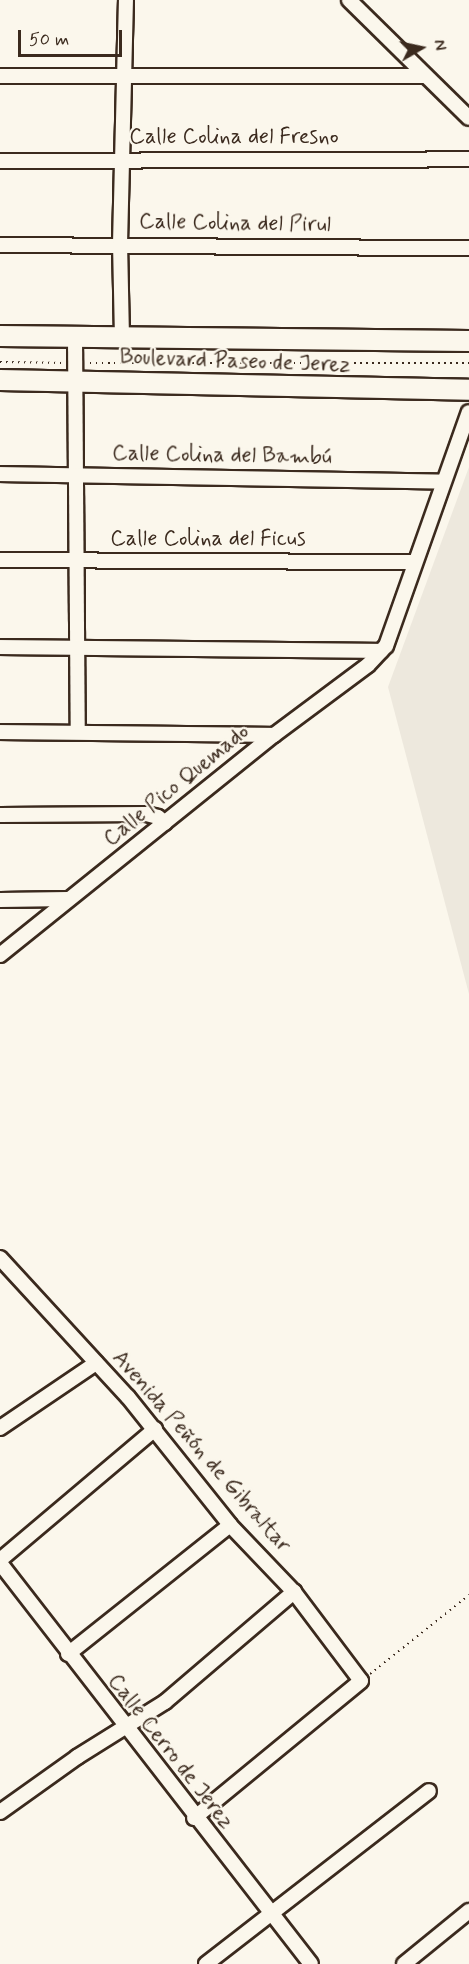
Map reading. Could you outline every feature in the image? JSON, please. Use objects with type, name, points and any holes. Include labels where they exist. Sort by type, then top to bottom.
[{"type":"main road","name":"Boulevard Paseo de Jerez","points":[[0,336],[469,341]]},
{"type":"main road","name":"Boulevard Paseo de Jerez","points":[[0,380],[75,372],[469,390]]},
{"type":"street","points":[[122,338],[120,244],[124,160],[126,0]]},
{"type":"street","points":[[349,0],[469,118]]},
{"type":"street","points":[[0,76],[424,76]]},
{"type":"street","name":"Calle Colina del Fresno","points":[[0,161],[469,159]]},
{"type":"street","name":"Calle Colina del Pirul","points":[[0,245],[469,248]]},
{"type":"street","points":[[75,338],[78,731]]},
{"type":"street","points":[[0,647],[381,651],[392,635],[415,562],[469,412]]},
{"type":"street","name":"Calle Colina del Bambú","points":[[0,474],[443,482]]},
{"type":"street","name":"Calle Colina del Ficus","points":[[0,560],[415,562]]},
{"type":"street","name":"Calle Pico Quemado","points":[[0,955],[7,944],[68,899],[381,651]]},
{"type":"street","points":[[0,732],[78,731],[274,735]]},
{"type":"street","points":[[0,815],[146,814],[158,817],[165,823]]},
{"type":"street","points":[[0,900],[68,899]]},
{"type":"street","name":"Avenida Peñón de Gibraltar","points":[[0,1258],[155,1430],[230,1525],[294,1592],[361,1681]]},
{"type":"street","points":[[0,1428],[96,1363]]},
{"type":"street","points":[[0,1561],[155,1430]]},
{"type":"street","points":[[68,1654],[230,1525]]},
{"type":"street","name":"Calle Cerro de Jerez","points":[[0,1561],[194,1818],[271,1912],[310,1964]]},
{"type":"street","points":[[2,1806],[165,1702],[294,1592]]},
{"type":"street","points":[[194,1818],[361,1681]]},
{"type":"street","points":[[206,1964],[429,1791]]},
{"type":"street","points":[[404,1964],[469,1911]]},
{"type":"path","points":[[0,362],[75,372],[469,363]]},
{"type":"path","points":[[361,1681],[469,1595]]},
{"type":"shaded area","points":[[469,467],[469,994],[388,687]]}]
